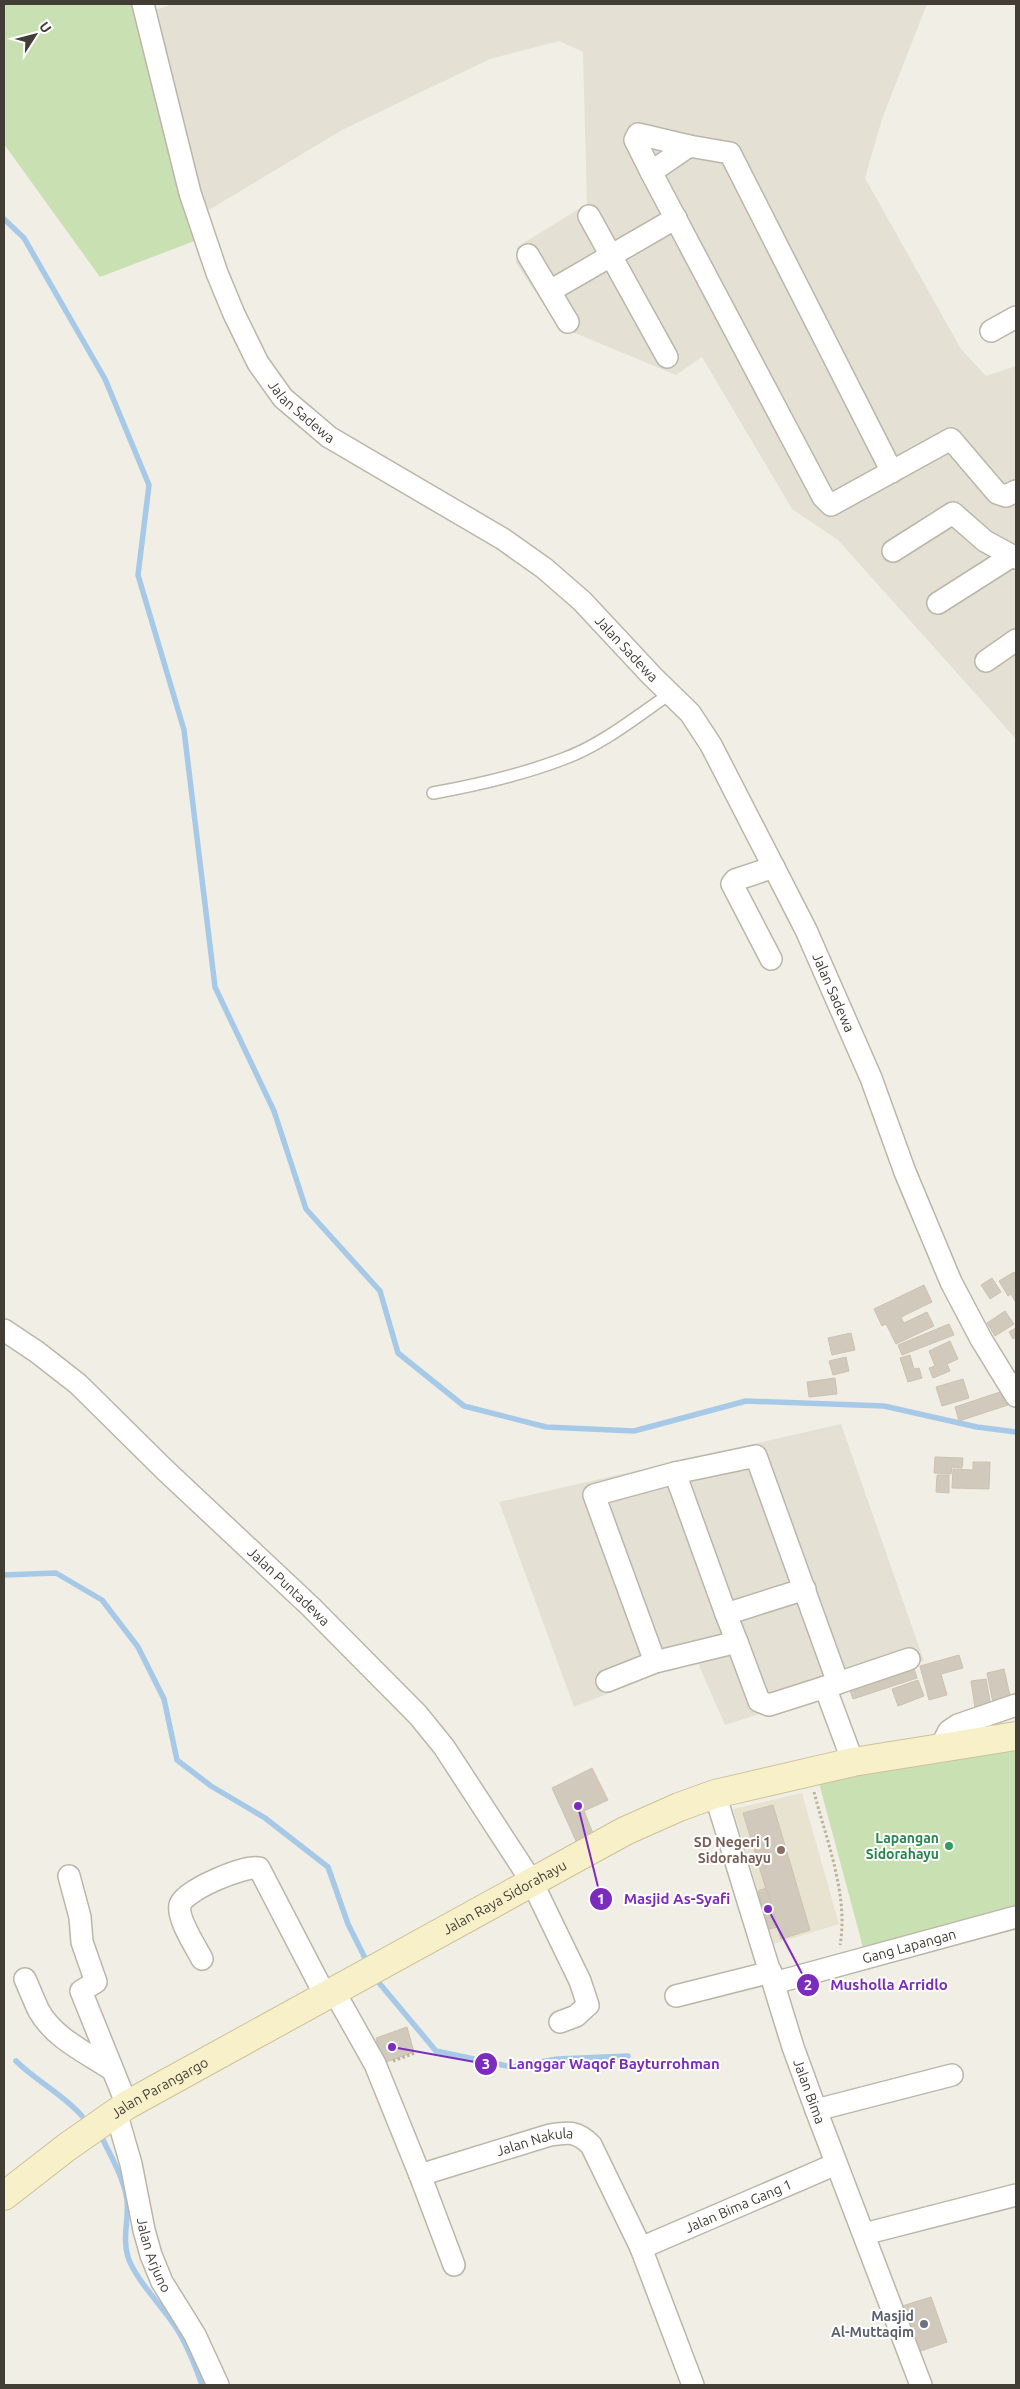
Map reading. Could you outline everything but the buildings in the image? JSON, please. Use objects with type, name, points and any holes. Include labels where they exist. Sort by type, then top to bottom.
[{"type":"main road","name":"Jalan Raya Sidorahayu","points":[[330,1995],[625,1831],[679,1806],[715,1794],[853,1762],[942,1746],[1016,1736]]},
{"type":"main road","name":"Jalan Parangargo","points":[[4,2196],[121,2109],[330,1995]]},
{"type":"street","name":"Jalan Sadewa","points":[[142,4],[190,193],[217,273],[234,314],[258,363],[283,398],[329,437],[502,539],[544,568],[582,601],[652,676],[672,693],[690,713],[711,745],[806,930],[871,1078],[905,1172],[951,1282],[981,1339],[1016,1396]]},
{"type":"street","points":[[892,472],[730,153],[638,134],[635,140],[823,497],[831,505],[892,472],[951,440],[997,493],[1006,496],[1016,491]]},
{"type":"street","points":[[652,172],[689,146]]},
{"type":"street","points":[[589,216],[667,357]]},
{"type":"street","points":[[550,291],[676,218]]},
{"type":"street","points":[[528,255],[568,322]]},
{"type":"street","points":[[991,331],[1016,317]]},
{"type":"street","points":[[893,551],[953,513],[985,540],[1014,557],[938,602]]},
{"type":"street","points":[[986,661],[1016,640]]},
{"type":"street","points":[[771,959],[732,884],[735,880],[774,867]]},
{"type":"street","name":"Jalan Puntadewa","points":[[4,1330],[37,1352],[78,1384],[165,1470],[311,1607],[369,1667],[402,1697],[444,1747],[532,1882],[587,1998],[588,2005],[584,2010],[560,2022]]},
{"type":"street","points":[[655,1662],[594,1495],[675,1473],[756,1456],[805,1589],[853,1762]]},
{"type":"street","points":[[675,1473],[760,1701],[769,1705],[909,1659]]},
{"type":"street","points":[[726,1614],[805,1589]]},
{"type":"street","points":[[607,1681],[655,1662],[737,1642]]},
{"type":"street","points":[[942,1746],[949,1731],[958,1725],[1016,1705]]},
{"type":"street","name":"Jalan Bima","points":[[715,1794],[816,2110],[921,2385]]},
{"type":"street","points":[[202,1959],[183,1922],[180,1906],[184,1898],[194,1891],[244,1869],[259,1868],[330,1995],[375,2064],[454,2265]]},
{"type":"street","name":"Jalan Arjuno","points":[[69,1876],[80,1917],[82,1942],[96,1982],[81,1991],[111,2068],[121,2109],[144,2230],[151,2255],[162,2282],[195,2335],[218,2385]]},
{"type":"street","name":"Gang Lapangan","points":[[676,1996],[835,1966],[1016,1917]]},
{"type":"street","points":[[25,1979],[39,2012],[47,2022],[75,2047],[111,2068]]},
{"type":"street","points":[[816,2110],[952,2074]]},
{"type":"street","name":"Jalan Nakula","points":[[420,2176],[550,2135],[568,2132],[582,2136],[590,2145],[641,2248],[693,2385]]},
{"type":"street","name":"Jalan Bima Gang 1","points":[[641,2248],[836,2164]]},
{"type":"street","points":[[864,2234],[1016,2195]]},
{"type":"lane","points":[[433,793],[486,783],[564,759],[598,742],[672,693]]},
{"type":"path","points":[[809,1772],[841,1897],[841,1943],[835,1966]]},
{"type":"shaded area","points":[[173,4],[927,4],[882,119],[865,178],[961,349],[986,376],[1016,366],[1016,739],[838,540],[792,509],[702,357],[676,375],[558,326],[516,263],[517,247],[587,204],[583,52],[559,41],[490,59],[342,130],[204,213],[155,10]]},
{"type":"shaded area","points":[[841,1424],[924,1661],[725,1725],[697,1661],[688,1662],[574,1707],[499,1502]]},
{"type":"shaded area","name":"SD Negeri 1 Sidorahayu","points":[[802,1793],[839,1924],[774,1944],[733,1809]]},
{"type":"green space","points":[[4,4],[132,4],[157,109],[197,240],[100,277],[4,144]]},
{"type":"green space","name":"Lapangan Sidorahayu","points":[[1016,1746],[1016,1909],[864,1951],[819,1783]]},
{"type":"waterway","points":[[4,219],[24,238],[105,379],[149,485],[138,575],[184,730],[215,987],[274,1111],[306,1209],[380,1291],[398,1353],[464,1406],[546,1427],[634,1431],[746,1401],[884,1406],[977,1427],[1016,1432]]},
{"type":"waterway","points":[[4,1575],[56,1573],[102,1600],[138,1647],[164,1699],[177,1760],[211,1786],[265,1818],[328,1867],[348,1924],[366,1960]]},
{"type":"waterway","points":[[380,1984],[436,2051],[512,2067],[557,2059],[628,2056]]},
{"type":"waterway","points":[[16,2061],[75,2108],[82,2116]]},
{"type":"waterway","points":[[103,2140],[117,2169],[127,2200],[126,2250],[128,2257],[137,2274],[179,2333],[202,2385]]},
{"type":"place","name":"Masjid As-Syafi","points":[[578,1806]]},
{"type":"place","name":"Lapangan Sidorahayu","points":[[949,1846]]},
{"type":"place","name":"SD Negeri 1 Sidorahayu","points":[[781,1850]]},
{"type":"place","name":"Musholla Arridlo","points":[[768,1909]]},
{"type":"place","name":"Langgar Waqof Bayturrohman","points":[[392,2047]]},
{"type":"place","name":"Masjid Al-Muttaqim","points":[[924,2324]]}]
